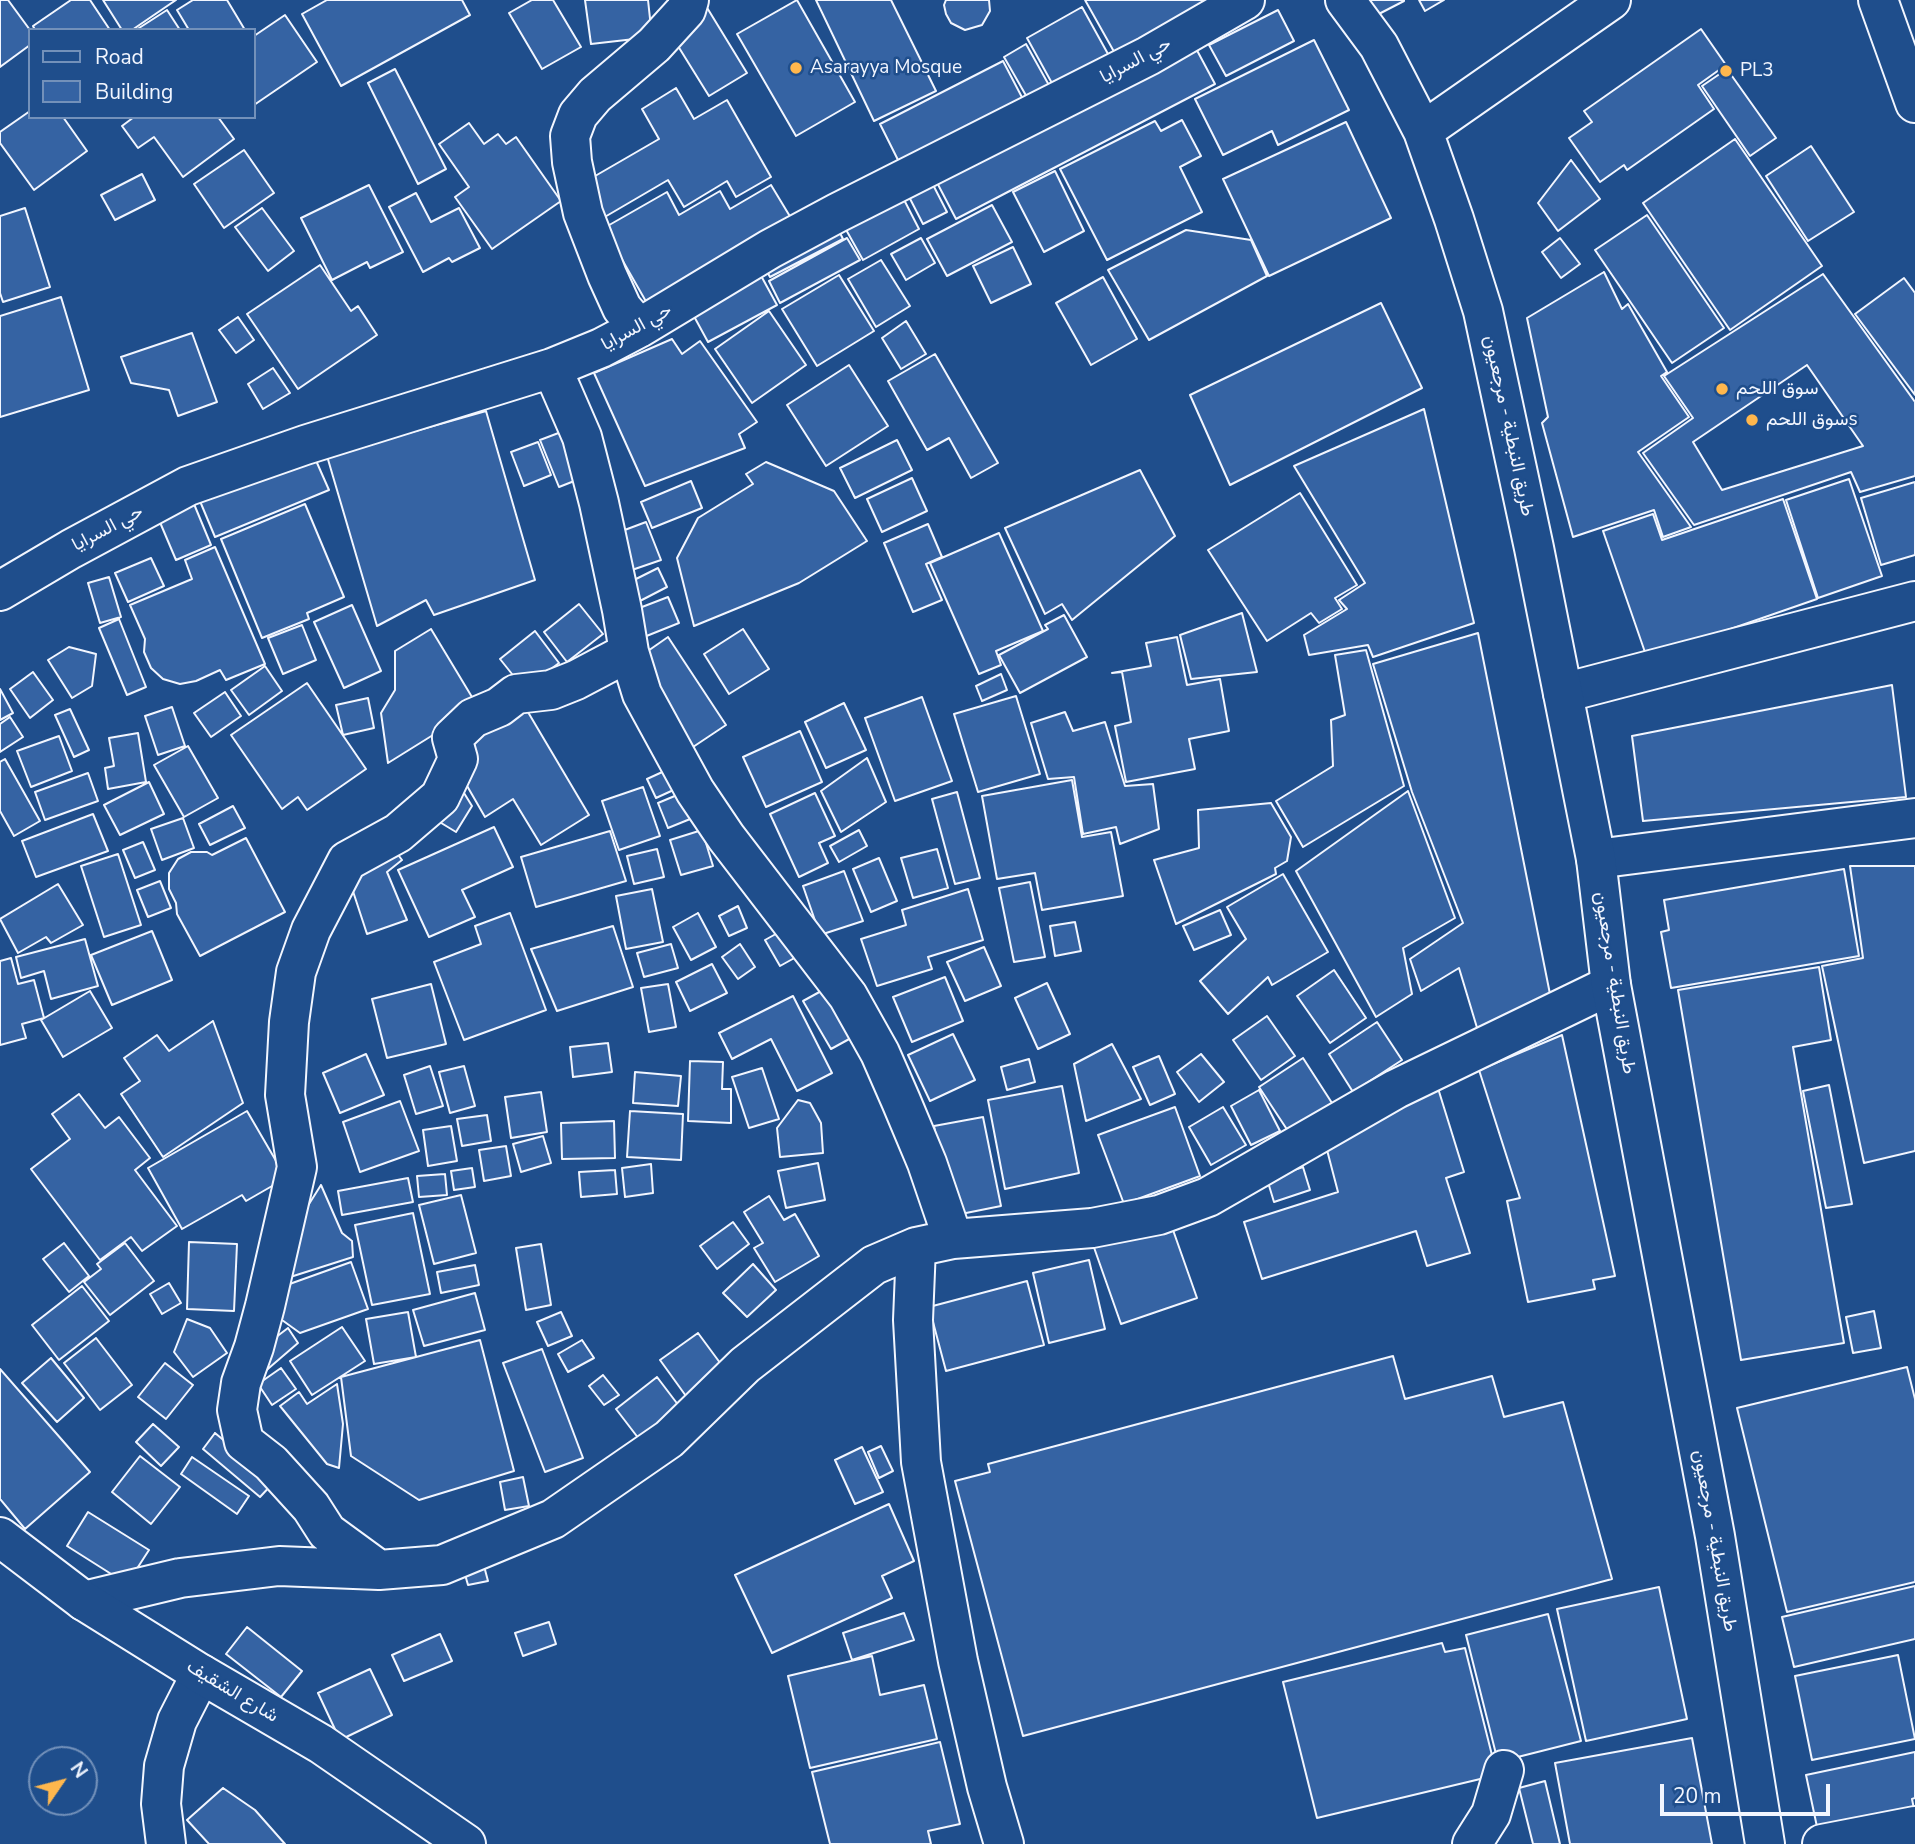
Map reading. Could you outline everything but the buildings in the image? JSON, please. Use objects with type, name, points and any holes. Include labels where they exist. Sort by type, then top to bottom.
[{"type":"street","points":[[639,328],[617,297],[583,213],[572,162],[570,136],[578,115],[595,95],[654,45],[686,10],[689,0]]},
{"type":"street","name":"حي السرايا","points":[[0,591],[188,486],[304,445],[552,368],[601,348],[770,249],[1148,56],[1245,0]]},
{"type":"street","name":"طريق النبطية - مرجعيون","points":[[1345,0],[1379,46],[1423,131],[1483,311],[1597,859],[1611,985],[1715,1536],[1765,1844]]},
{"type":"street","points":[[1878,0],[1915,103]]},
{"type":"street","points":[[1423,131],[1600,3]]},
{"type":"street","points":[[552,368],[582,437],[622,610],[629,652],[642,694],[695,791],[749,868],[848,996],[880,1053],[927,1163],[934,1243],[913,1320],[921,1462],[961,1674],[987,1787],[1004,1844]]},
{"type":"street","points":[[1563,693],[1915,601]]},
{"type":"street","points":[[379,1570],[327,1532],[311,1507],[271,1462],[244,1442],[237,1410],[241,1383],[260,1326],[297,1167],[285,1095],[289,1022],[296,972],[311,930],[347,861],[398,833],[440,797],[457,759],[452,738],[473,718],[499,707],[516,694],[551,690],[629,652]]},
{"type":"street","points":[[1597,859],[1915,818]]},
{"type":"street","points":[[84,1601],[180,1578],[279,1566],[379,1570],[442,1565],[553,1519],[669,1439],[745,1365],[874,1265],[934,1243],[1092,1228],[1159,1215],[1208,1197],[1396,1089],[1611,985]]},
{"type":"street","name":"شارع الشقيف","points":[[0,1537],[84,1601],[321,1744],[467,1844]]},
{"type":"street","points":[[166,1844],[161,1804],[164,1766],[177,1721],[201,1674]]},
{"type":"street","points":[[1472,1844],[1490,1814],[1504,1770]]},
{"type":"street","points":[[1822,1844],[1915,1826]]},
{"type":"place","name":"Asarayya Mosque","points":[[796,68]]},
{"type":"place","name":"PL3","points":[[1726,71]]},
{"type":"place","name":"سوق اللحم","points":[[1722,389]]},
{"type":"place","name":"سوق اللحمs","points":[[1752,420]]}]
